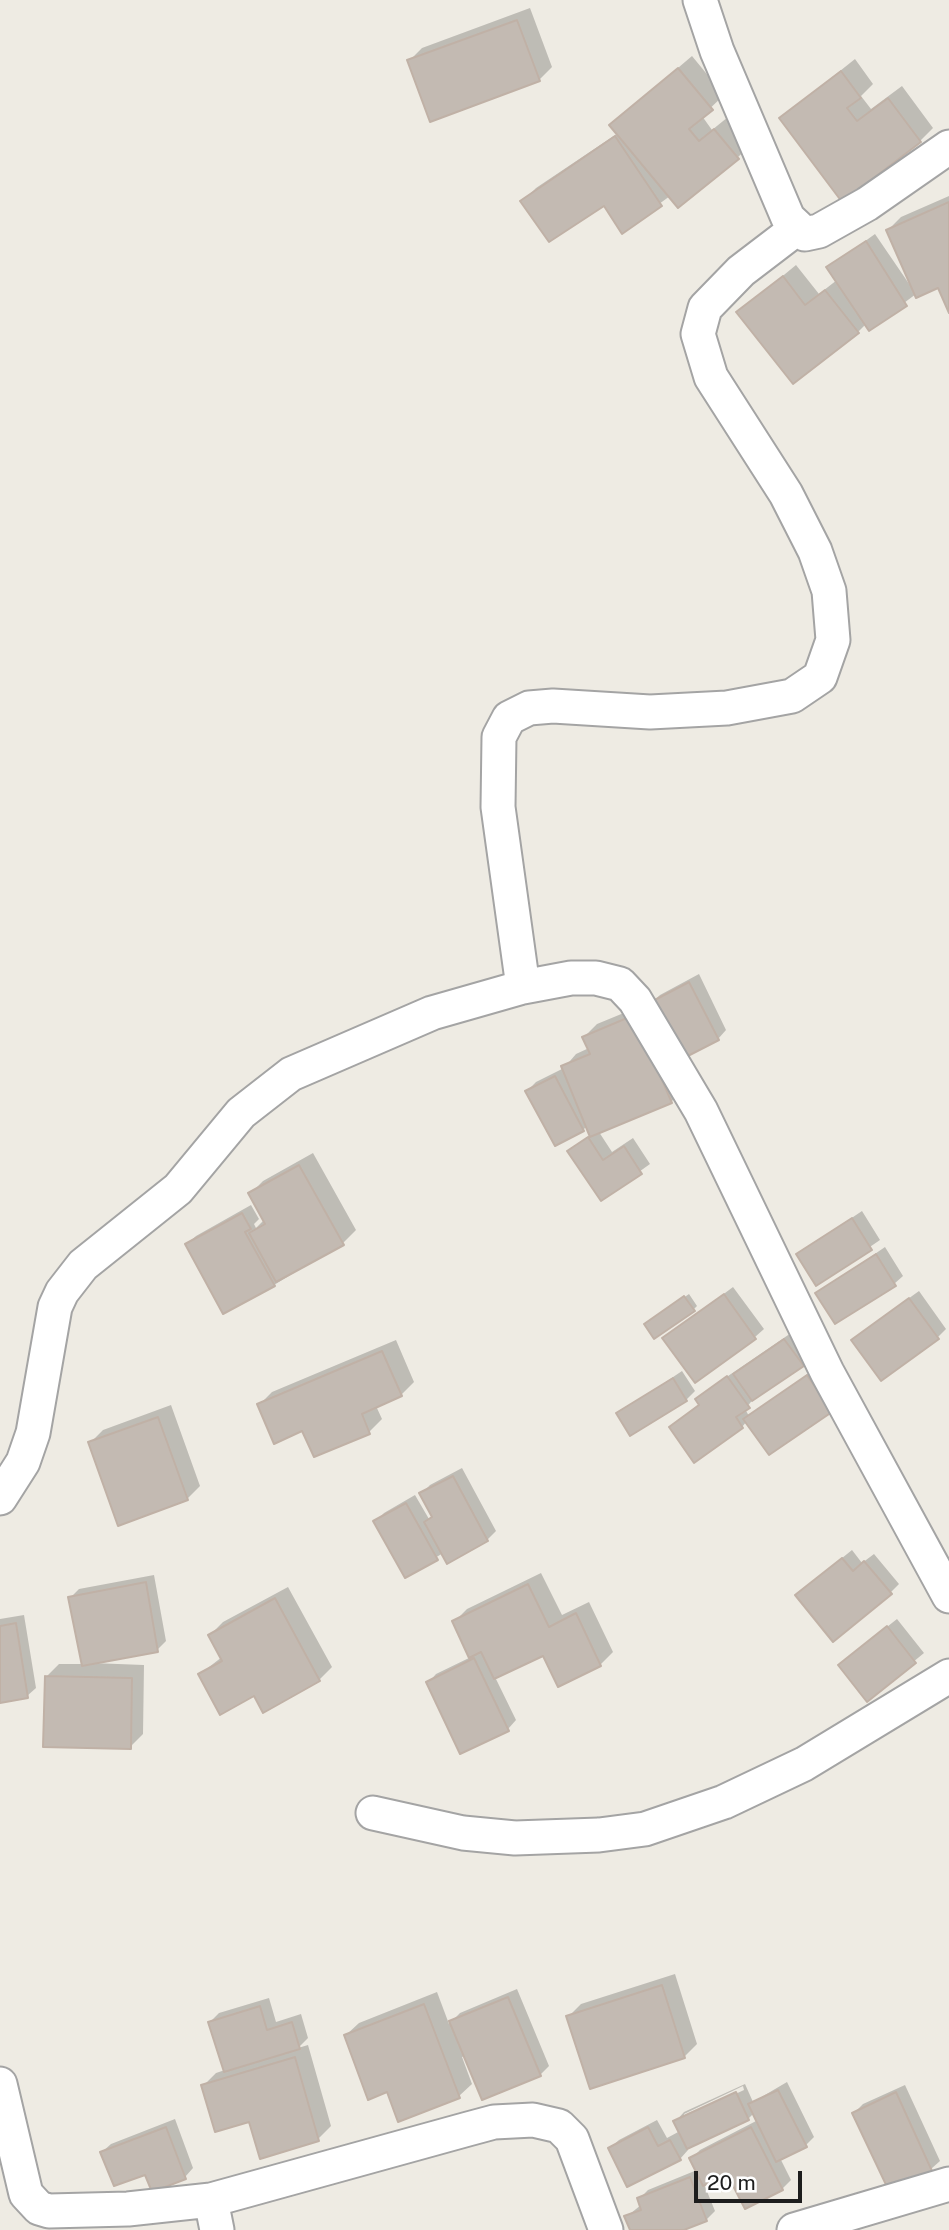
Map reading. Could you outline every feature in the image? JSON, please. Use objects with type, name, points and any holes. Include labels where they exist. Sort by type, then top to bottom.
[{"type":"street","points":[[700,0],[718,51],[788,218],[796,229],[805,234],[819,231],[867,204],[949,147]]},
{"type":"street","points":[[523,987],[498,807],[499,737],[509,718],[529,708],[553,706],[650,712],[727,708],[792,696],[820,677],[833,640],[828,591],[815,551],[786,494],[711,377],[698,334],[705,309],[741,271],[796,229]]},
{"type":"street","points":[[0,1498],[23,1462],[33,1433],[55,1307],[62,1292],[83,1265],[178,1189],[241,1113],[291,1074],[432,1013],[523,987],[571,978],[596,978],[620,984],[635,1000],[701,1111],[827,1371],[949,1596]]},
{"type":"street","points":[[373,1813],[463,1833],[515,1838],[599,1835],[645,1829],[724,1802],[804,1764],[949,1676]]},
{"type":"street","points":[[0,2084],[26,2194],[39,2208],[84,2212],[214,2215],[468,2129],[494,2122],[533,2120],[559,2126],[572,2139],[606,2230]]},
{"type":"street","points":[[794,2230],[949,2184]]},
{"type":"building","points":[[517,20],[540,81],[430,122],[407,60]]},
{"type":"building","points":[[678,68],[713,110],[689,129],[699,141],[714,129],[739,159],[678,208],[609,125]]},
{"type":"building","points":[[841,71],[861,98],[847,108],[857,121],[888,98],[921,142],[842,202],[779,118]]},
{"type":"building","points":[[615,136],[662,206],[622,234],[604,206],[549,242],[520,201]]},
{"type":"building","points":[[949,202],[949,313],[938,288],[916,298],[886,230]]},
{"type":"building","points":[[866,241],[907,306],[869,331],[826,267]]},
{"type":"building","points":[[783,276],[805,305],[825,290],[859,333],[793,384],[736,312]]},
{"type":"building","points":[[689,982],[719,1040],[678,1061],[649,1003]]},
{"type":"building","points":[[634,1015],[672,1103],[590,1137],[561,1066],[590,1054],[582,1037]]},
{"type":"building","points":[[555,1076],[584,1131],[555,1146],[525,1091]]},
{"type":"building","points":[[588,1137],[603,1160],[624,1146],[642,1174],[601,1201],[567,1151]]},
{"type":"building","points":[[299,1165],[344,1245],[276,1282],[249,1233],[265,1224],[248,1193]]},
{"type":"building","points":[[242,1213],[251,1229],[245,1232],[275,1286],[223,1314],[185,1244]]},
{"type":"building","points":[[852,1218],[872,1250],[816,1286],[796,1254]]},
{"type":"building","points":[[876,1254],[896,1286],[835,1324],[815,1293]]},
{"type":"building","points":[[724,1294],[756,1339],[695,1383],[662,1338]]},
{"type":"building","points":[[684,1296],[695,1311],[654,1339],[644,1324]]},
{"type":"building","points":[[909,1298],[939,1339],[881,1381],[851,1340]]},
{"type":"building","points":[[784,1339],[804,1366],[752,1401],[733,1374]]},
{"type":"building","points":[[382,1351],[402,1396],[362,1414],[370,1434],[314,1457],[302,1431],[274,1444],[257,1404]]},
{"type":"building","points":[[807,1375],[832,1412],[769,1455],[743,1419]]},
{"type":"building","points":[[727,1376],[750,1408],[736,1417],[743,1428],[694,1463],[669,1427],[699,1405],[695,1399]]},
{"type":"building","points":[[673,1378],[687,1401],[630,1436],[616,1413]]},
{"type":"building","points":[[158,1417],[188,1500],[118,1526],[88,1442]]},
{"type":"building","points":[[453,1476],[488,1541],[447,1564],[424,1522],[432,1517],[419,1493]]},
{"type":"building","points":[[406,1503],[438,1560],[405,1578],[373,1521]]},
{"type":"building","points":[[842,1558],[853,1571],[864,1561],[892,1594],[833,1642],[795,1595]]},
{"type":"building","points":[[146,1582],[158,1652],[82,1666],[68,1597]]},
{"type":"building","points":[[528,1584],[549,1627],[576,1613],[601,1666],[558,1687],[543,1656],[494,1679],[481,1652],[469,1658],[452,1621]]},
{"type":"building","points":[[275,1598],[320,1681],[263,1713],[254,1696],[220,1715],[198,1674],[222,1661],[208,1635]]},
{"type":"building","points":[[16,1623],[28,1698],[0,1703],[0,1626]]},
{"type":"building","points":[[887,1626],[916,1663],[867,1702],[838,1665]]},
{"type":"building","points":[[474,1658],[509,1731],[460,1754],[426,1682]]},
{"type":"building","points":[[45,1676],[132,1678],[131,1749],[43,1747]]},
{"type":"building","points":[[662,1985],[685,2058],[590,2089],[566,2016]]},
{"type":"building","points":[[508,1997],[541,2076],[482,2100],[449,2021]]},
{"type":"building","points":[[424,2004],[460,2098],[398,2122],[387,2092],[368,2100],[344,2035]]},
{"type":"building","points":[[260,2006],[267,2030],[292,2022],[300,2049],[224,2072],[208,2022]]},
{"type":"building","points":[[295,2057],[319,2141],[260,2159],[249,2122],[215,2132],[201,2085]]},
{"type":"building","points":[[778,2090],[807,2147],[776,2162],[748,2104]]},
{"type":"building","points":[[736,2092],[749,2120],[687,2149],[673,2121]]},
{"type":"building","points":[[896,2092],[932,2171],[889,2191],[852,2113]]},
{"type":"building","points":[[166,2127],[186,2179],[152,2192],[145,2175],[114,2186],[100,2152]]},
{"type":"building","points":[[648,2127],[658,2146],[670,2140],[681,2160],[627,2187],[608,2148]]},
{"type":"building","points":[[751,2127],[783,2190],[745,2209],[727,2174],[703,2186],[689,2158]]},
{"type":"building","points":[[690,2177],[707,2221],[684,2230],[630,2230],[624,2216],[641,2210],[637,2198]]}]
